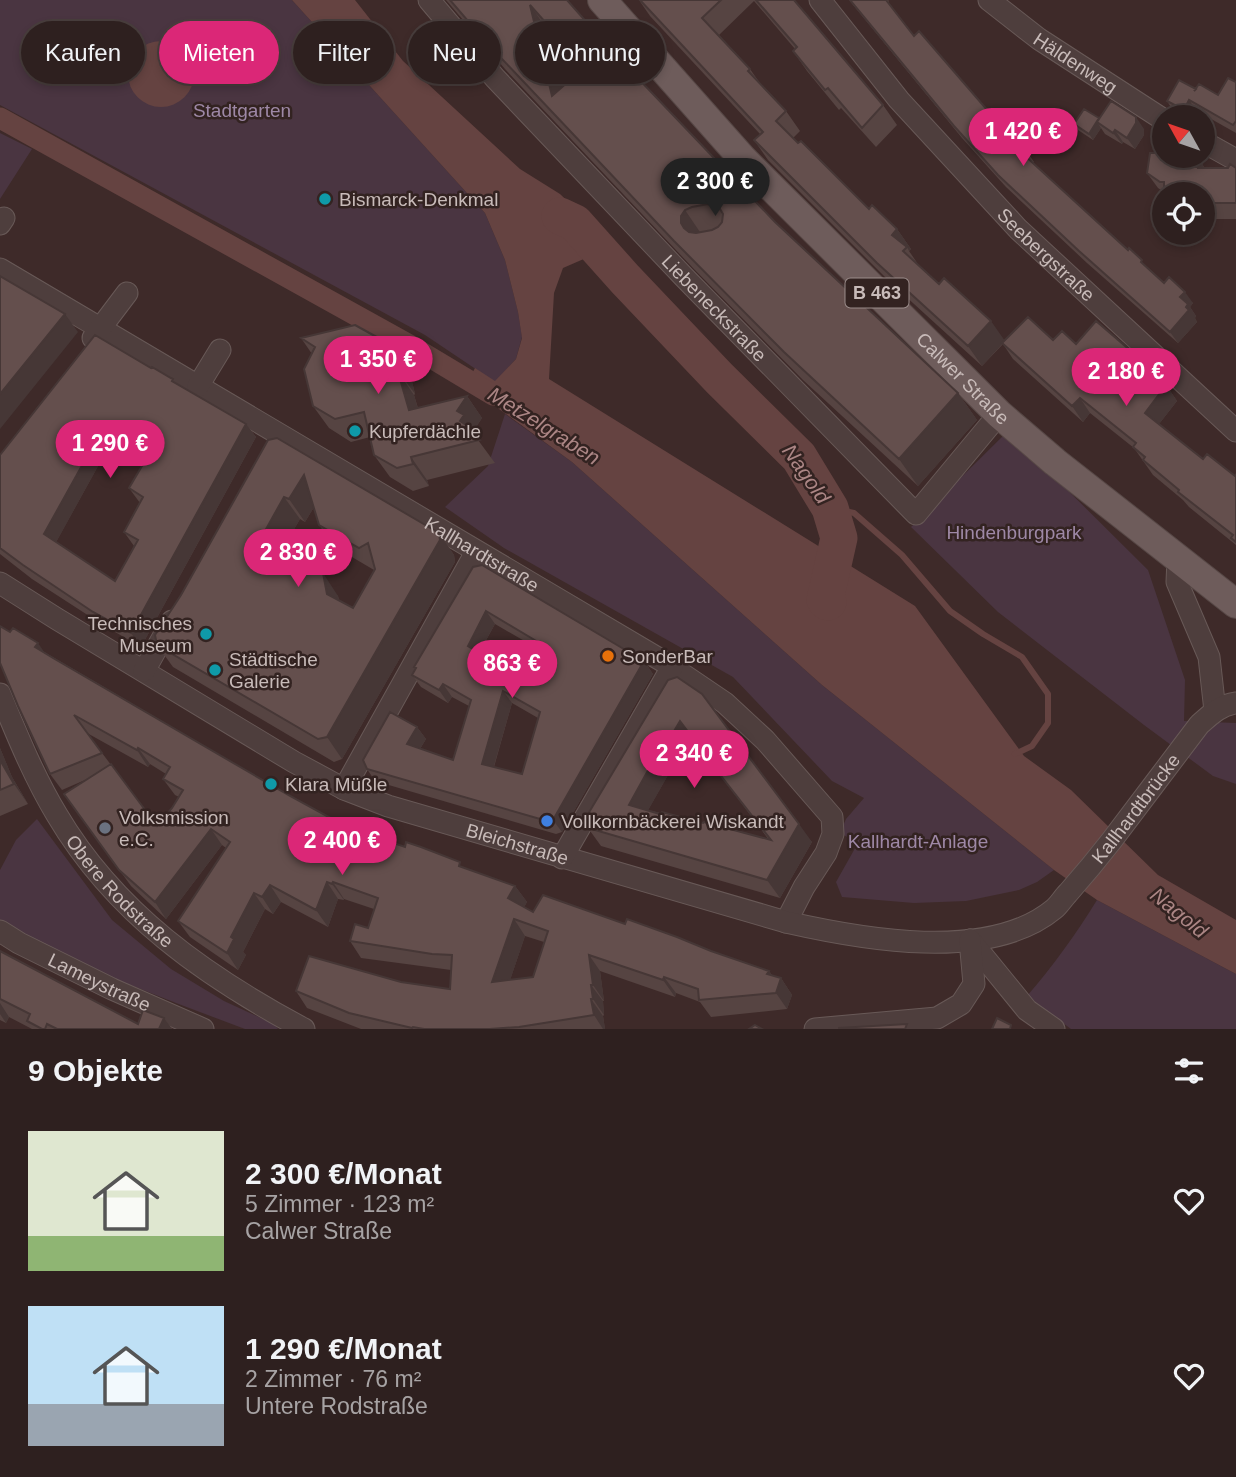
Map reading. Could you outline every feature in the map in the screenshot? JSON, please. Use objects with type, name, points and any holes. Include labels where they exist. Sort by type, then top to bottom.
[{"type":"main road","name":"Calwer Straße","points":[[602,0],[743,159],[999,414],[1055,462],[1236,604]]},
{"type":"street","name":"Liebeneckstraße","points":[[429,0],[495,78],[688,274],[916,514],[999,414]]},
{"type":"street","name":"Seebergstraße","points":[[820,0],[899,100],[1018,229],[1236,431]]},
{"type":"street","name":"Häldenweg","points":[[989,0],[1039,39],[1152,112]]},
{"type":"street","points":[[1215,148],[1236,160]]},
{"type":"street","name":"Kallhardtstraße","points":[[0,269],[672,667],[726,703],[765,740],[832,817],[834,834],[826,853],[786,922]]},
{"type":"street","points":[[83,350],[127,293]]},
{"type":"street","points":[[198,386],[220,350]]},
{"type":"street","points":[[262,454],[274,431]]},
{"type":"street","points":[[344,789],[476,552]]},
{"type":"street","points":[[1178,559],[1177,582],[1209,657],[1207,718]]},
{"type":"street","name":"Bleichstraße","points":[[0,583],[293,762],[344,789],[388,806],[562,858],[786,922],[887,941],[921,943],[970,940],[1020,929],[1054,909],[1071,890]]},
{"type":"street","points":[[144,671],[181,604]]},
{"type":"street","points":[[562,858],[672,667]]},
{"type":"street","name":"Obere Rodstraße","points":[[0,694],[38,782],[57,816],[98,874],[131,909],[177,950],[255,1002],[304,1029]]},
{"type":"street","points":[[1207,718],[1227,704],[1236,703]]},
{"type":"street","name":"Kallhardtbrücke","points":[[1071,890],[1207,718]]},
{"type":"street","name":"Lameystraße","points":[[0,930],[19,943],[112,989],[203,1029]]},
{"type":"street","points":[[815,1029],[940,1023],[961,1004],[974,984],[970,940]]},
{"type":"street","points":[[970,940],[1027,1010],[1054,1029]]},
{"type":"green space","name":"Stadtgarten","points":[[0,0],[292,0],[311,21],[293,21],[293,84],[368,84],[485,213],[505,260],[518,312],[522,337],[516,359],[495,382],[425,335],[0,105]]},
{"type":"green space","points":[[0,133],[32,149],[0,199]]},
{"type":"green space","name":"Kallhardt-Anlage","points":[[505,414],[572,462],[822,685],[1054,870],[1019,890],[966,901],[914,903],[842,897],[836,882],[858,843],[840,833],[846,819],[864,798],[832,781],[733,677],[504,548],[445,507],[488,466]]},
{"type":"green space","name":"Hindenburgpark","points":[[1008,431],[1148,570],[1185,680],[1184,721],[1236,723],[1236,784],[1213,776],[998,612],[911,527]]},
{"type":"green space","points":[[37,819],[112,920],[171,969],[224,1001],[274,1024],[278,1029],[245,1029],[176,1003],[54,955],[0,920],[0,870],[16,840]]},
{"type":"green space","points":[[1097,900],[1236,974],[1236,1029],[1071,1029],[1027,996],[1064,950]]},
{"type":"water","points":[[292,0],[355,0],[372,21],[311,21]]},
{"type":"water","points":[[159,41],[159,84],[193,84],[185,98],[168,107],[154,107],[142,102],[129,84],[145,84],[145,44]]},
{"type":"water","points":[[394,50],[408,66],[408,84],[428,84],[520,169],[560,194],[606,238],[586,258],[563,268],[554,293],[549,379],[915,606],[1024,756],[1071,790],[1158,875],[1236,920],[1236,974],[1097,900],[1054,870],[822,685],[572,462],[466,385],[475,368],[495,381],[516,359],[522,338],[505,260],[485,213],[368,84],[394,84]]},
{"type":"building","points":[[450,0],[567,0],[586,21],[544,21],[530,5],[534,21],[515,21],[515,73],[501,58],[501,21],[468,21]]},
{"type":"building","points":[[640,0],[721,0],[702,18],[786,111],[776,121],[798,143],[801,141],[869,209],[872,205],[897,229],[892,235],[907,247],[903,251],[939,284],[944,278],[991,321],[968,346],[877,263],[754,140],[763,132],[665,27],[665,21],[660,21]]},
{"type":"building","points":[[756,0],[794,0],[883,105],[862,128],[828,88],[825,90],[793,51],[797,47]]},
{"type":"building","points":[[850,0],[886,0],[914,36],[919,31],[995,119],[1026,150],[1022,153],[1128,250],[1129,248],[1164,283],[1169,277],[1185,292],[1180,297],[1188,304],[1186,307],[1189,310],[1170,332],[998,175]]},
{"type":"building","points":[[1228,78],[1236,82],[1236,121],[1233,125],[1215,115],[1215,105],[1198,105],[1189,100],[1186,105],[1175,105],[1167,101],[1179,80],[1196,89],[1199,84],[1218,95]]},
{"type":"building","points":[[526,84],[549,84],[552,96],[566,84],[643,84],[775,222],[958,393],[899,459],[784,352],[674,241]],"holes":[[[708,204],[715,205],[723,214],[718,227],[696,233],[684,228],[681,216],[685,210]]]},
{"type":"building","points":[[1111,101],[1136,117],[1136,123],[1127,138],[1115,130],[1113,133],[1097,122]]},
{"type":"building","points":[[1084,109],[1099,118],[1089,134],[1074,124]]},
{"type":"building","points":[[1150,153],[1152,168],[1228,168],[1230,164],[1236,168],[1236,203],[1215,203],[1215,182],[1160,182],[1147,173]]},
{"type":"building","points":[[0,276],[65,314],[0,394]]},
{"type":"building","points":[[1028,317],[1053,340],[1062,331],[1076,344],[1096,321],[1160,376],[1158,379],[1166,385],[1145,413],[1203,459],[1207,454],[1235,476],[1236,474],[1236,542],[1231,538],[1233,535],[1178,492],[1179,490],[1143,460],[1145,457],[1133,447],[1136,443],[1080,398],[1072,406],[1002,343]]},
{"type":"building","name":"Kupferdächle","points":[[355,325],[393,346],[409,410],[467,396],[457,411],[464,415],[460,421],[466,425],[462,432],[479,440],[411,457],[413,464],[397,468],[374,455],[364,412],[335,419],[313,406],[304,369],[315,347],[301,338]]},
{"type":"building","points":[[95,335],[246,424],[131,633],[93,612],[0,548],[0,455]],"holes":[[[104,426],[149,454],[129,488],[143,497],[124,532],[138,540],[115,581],[44,534]]]},
{"type":"building","points":[[277,438],[439,533],[440,540],[327,737],[318,739],[157,645],[155,635],[181,595],[268,440]],"holes":[[[304,475],[319,525],[359,548],[368,543],[375,569],[353,608],[327,594],[323,573],[261,538],[284,497],[289,499]]]},
{"type":"building","points":[[482,565],[644,661],[553,820],[547,821],[367,769],[363,760],[390,712],[417,727],[407,744],[453,760],[471,700],[443,684],[439,690],[412,675],[416,668],[414,667],[473,567]],"holes":[[[486,611],[543,645],[524,679],[468,646]],[[503,691],[540,712],[522,774],[482,764]]]},
{"type":"building","points":[[0,626],[10,632],[13,628],[38,643],[35,647],[53,658],[347,827],[405,847],[406,842],[421,847],[460,862],[459,866],[515,886],[508,898],[533,912],[543,895],[625,924],[627,919],[769,971],[767,974],[781,978],[776,993],[699,1000],[698,989],[589,955],[594,1015],[519,1027],[424,1029],[349,1013],[296,991],[309,956],[401,982],[450,989],[452,955],[350,941],[355,924],[368,928],[378,898],[333,882],[327,882],[316,910],[270,885],[262,897],[254,893],[231,937],[234,939],[227,953],[178,921],[230,842],[211,829],[155,902],[119,870],[64,794],[111,764],[157,826],[183,790],[163,779],[170,767],[74,715],[102,753],[50,774],[0,663]],"holes":[[[514,919],[548,931],[533,977],[492,982]]]},
{"type":"building","points":[[677,677],[702,694],[799,824],[767,880],[588,828],[585,819],[668,680]],"holes":[[[680,721],[698,745],[701,743],[721,769],[718,772],[771,840],[629,805],[667,736],[670,738]]]},
{"type":"building","points":[[0,760],[14,784],[0,790]]},
{"type":"building","points":[[0,951],[138,1024],[143,1010],[164,1018],[159,1029],[57,1029],[47,1024],[45,1029],[42,1029],[27,1021],[30,1014],[0,999]]},
{"type":"building","points":[[997,1018],[1011,1025],[1010,1029],[992,1029]]},
{"type":"building","points":[[907,1024],[905,1029],[839,1029],[839,1028]]},
{"type":"waterway","name":"Metzelgraben","points":[[0,118],[413,347],[493,395]]},
{"type":"waterway","name":"Nagold","points":[[560,216],[575,223],[719,378],[799,457],[830,508],[839,538],[825,600],[828,602]]},
{"type":"waterway","points":[[830,508],[854,513],[902,555],[950,611],[1022,657],[1048,694],[1048,723],[1032,746],[1015,754]]},
{"type":"place","name":"Bismarck-Denkmal","points":[[325,199]]},
{"type":"place","name":"Kupferdächle","points":[[355,431]]},
{"type":"place","name":"Technisches Museum","points":[[206,634]]},
{"type":"place","name":"SonderBar","points":[[608,656]]},
{"type":"place","name":"Städtische Galerie","points":[[215,670]]},
{"type":"place","name":"Klara Müßle","points":[[271,784]]},
{"type":"place","name":"Vollkornbäckerei Wiskandt","points":[[547,821]]},
{"type":"place","name":"Volksmission e.C.","points":[[105,828]]}]
